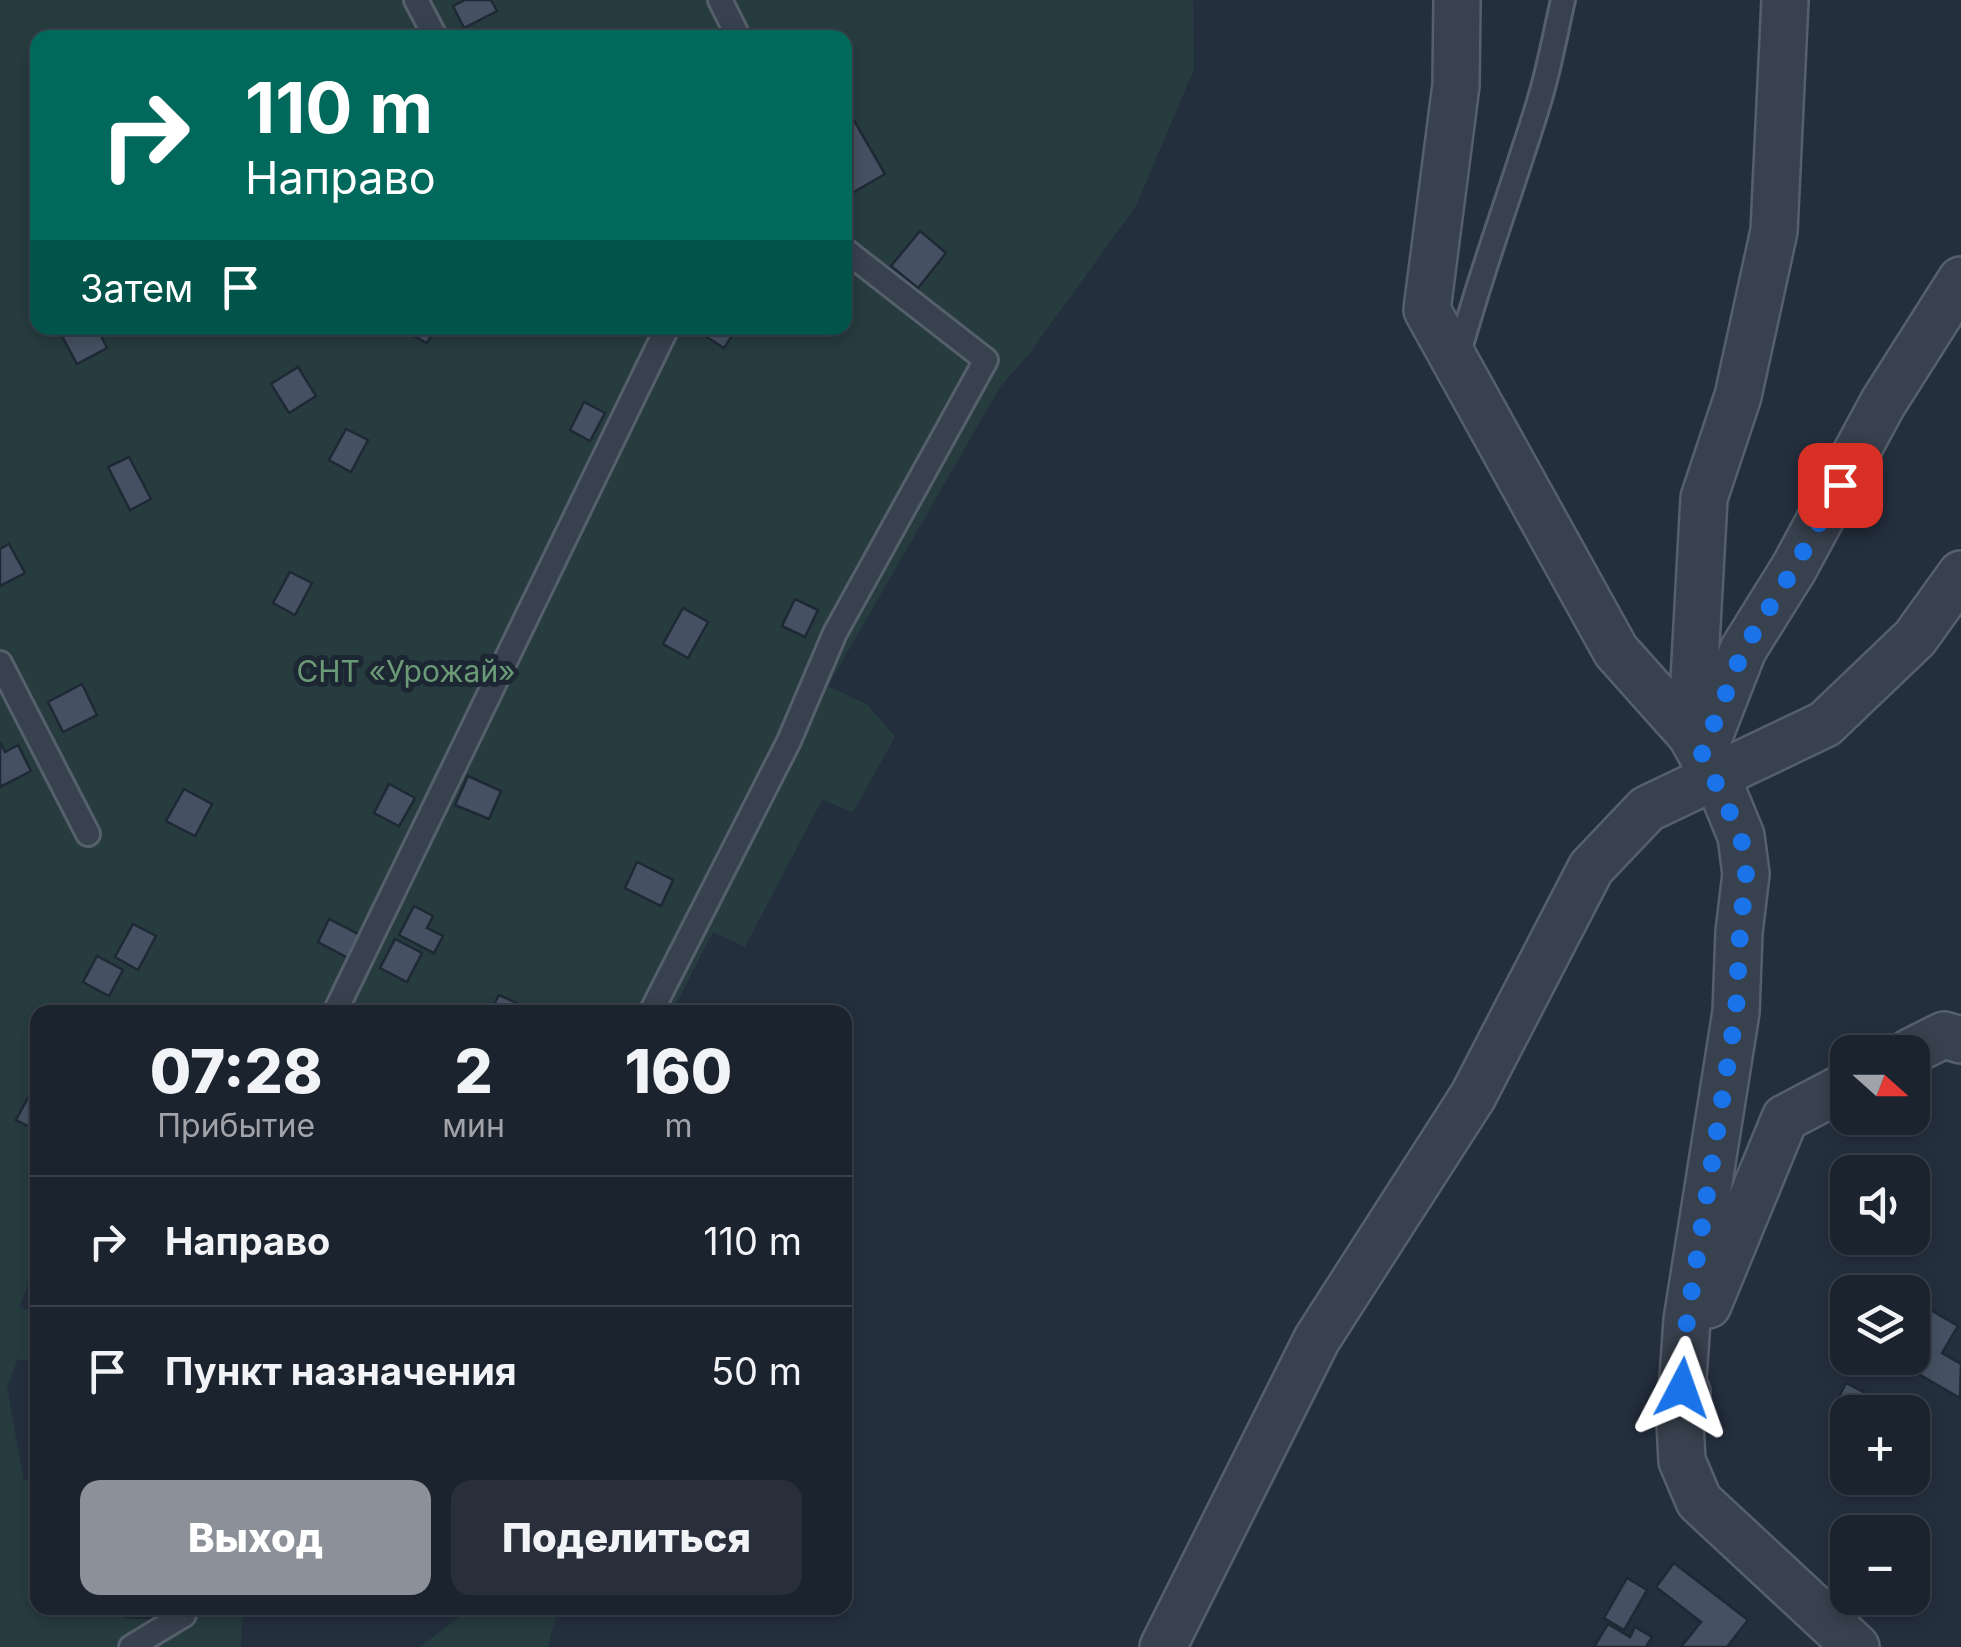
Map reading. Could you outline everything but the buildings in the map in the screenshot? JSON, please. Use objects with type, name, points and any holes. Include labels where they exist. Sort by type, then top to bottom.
[{"type":"street","points":[[1457,0],[1456,85],[1427,310],[1616,651],[1702,756],[1741,836],[1746,874],[1736,1012],[1687,1320],[1680,1422],[1682,1462],[1699,1501],[1856,1647]]},
{"type":"street","points":[[1702,756],[1704,498],[1738,396],[1774,231],[1784,0]]},
{"type":"street","points":[[1163,1647],[1317,1339],[1473,1096],[1590,868],[1702,756],[1743,650],[1794,568],[1883,403],[1961,280]]},
{"type":"street","points":[[1702,756],[1824,724],[1914,638],[1961,574]]},
{"type":"street","points":[[1930,1042],[1944,1035],[1961,1040]]},
{"type":"street","points":[[1680,1422],[1710,1300],[1785,1118],[1830,1095]]},
{"type":"lane","points":[[416,0],[432,30]]},
{"type":"lane","points":[[720,0],[735,30]]},
{"type":"lane","points":[[1457,360],[1478,281],[1498,234],[1540,99],[1564,0]]},
{"type":"lane","points":[[655,1005],[788,741],[834,633],[986,360],[852,255]]},
{"type":"lane","points":[[338,1005],[664,335]]},
{"type":"lane","points":[[0,663],[88,834]]},
{"type":"lane","points":[[131,1647],[184,1616]]},
{"type":"green space","name":"СНТ «Урожай»","points":[[0,0],[1193,0],[1194,69],[1136,206],[1029,354],[1000,387],[828,686],[868,705],[895,737],[853,812],[822,800],[745,947],[713,932],[676,1005],[30,1005],[30,1278],[19,1308],[30,1310],[30,1362],[18,1359],[7,1387],[24,1481],[30,1478],[30,1615],[243,1615],[241,1647],[0,1647]]},
{"type":"green space","points":[[462,1615],[556,1615],[548,1647],[420,1647]]},
{"type":"route","points":[[1682,1388],[1687,1320],[1736,1012],[1746,874],[1741,836],[1702,754],[1743,650],[1840,485]]}]
